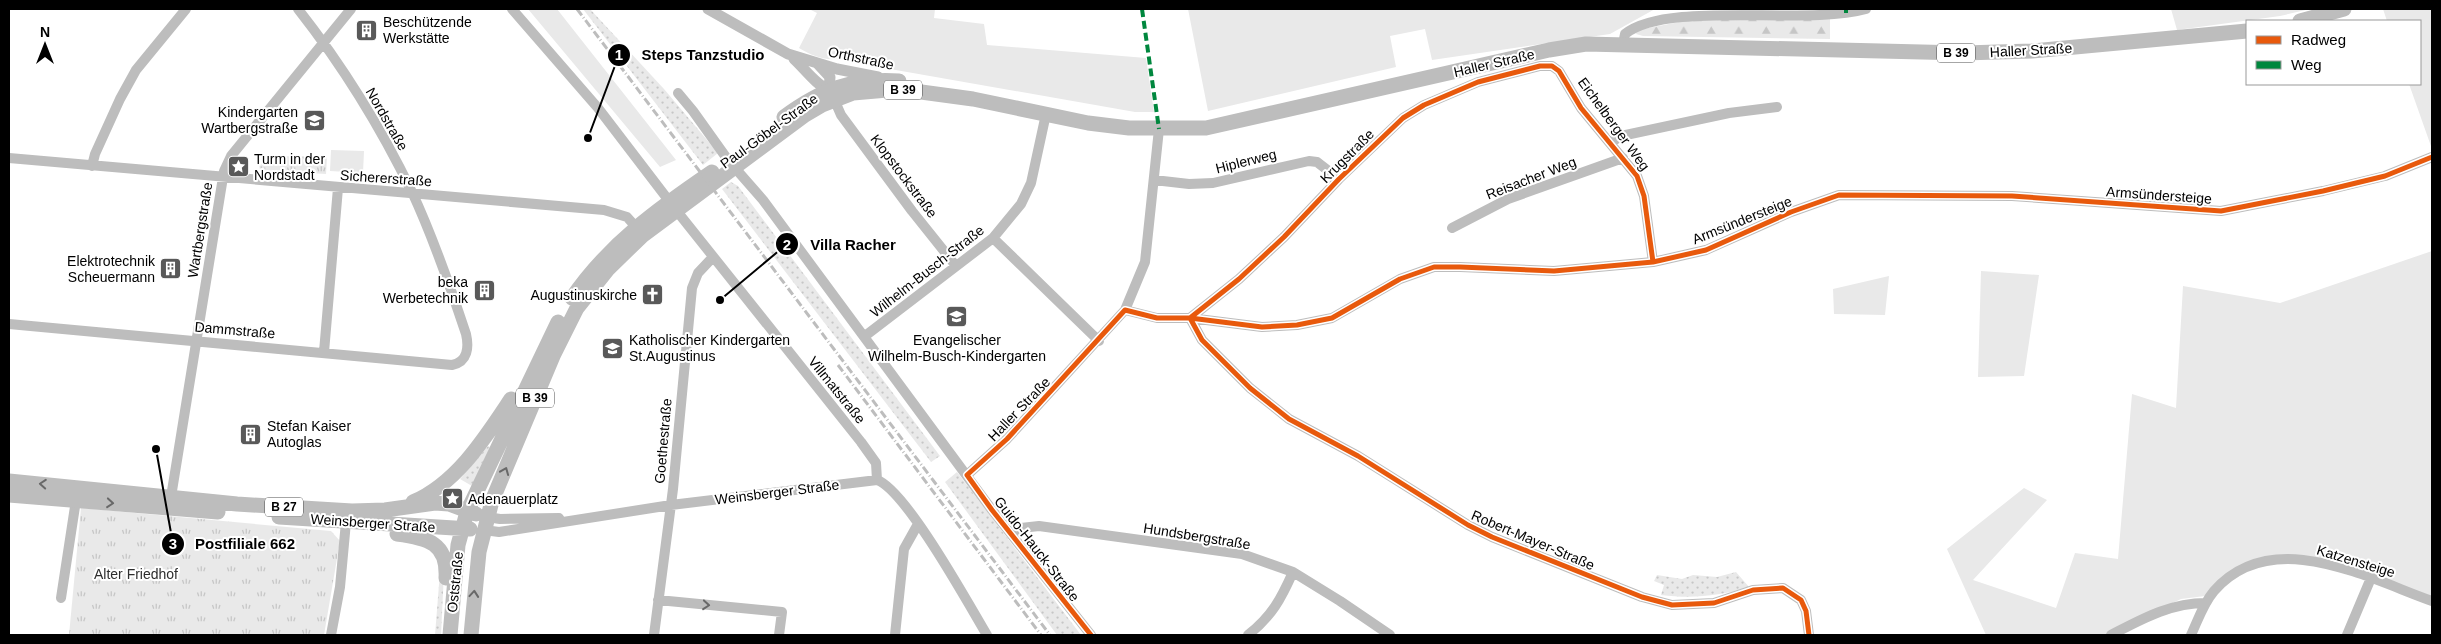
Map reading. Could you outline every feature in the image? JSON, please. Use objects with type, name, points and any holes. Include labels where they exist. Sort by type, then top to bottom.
[{"type":"main road","points":[[2304,20],[2344,9]]},
{"type":"main road","name":"Haller Straße","points":[[1159,129],[1206,128],[1549,50],[1586,44],[1963,53],[2032,52],[2246,31]]},
{"type":"main road","name":"Paul-Göbel-Straße","points":[[673,206],[850,82],[874,80],[922,84],[973,99]]},
{"type":"main road","name":"Paul-Göbel-Straße","points":[[831,95],[899,89],[973,99],[1129,128],[1159,129]]},
{"type":"main road","name":"B 39","points":[[397,508],[434,490],[463,465],[486,436],[541,353],[585,279],[619,241],[636,227],[673,206]]},
{"type":"main road","name":"B 39","points":[[486,523],[553,356],[577,308],[623,253],[673,206]]},
{"type":"main road","points":[[462,529],[467,512],[541,353]]},
{"type":"main road","name":"Weinsberger Straße","points":[[9,481],[237,504],[352,511],[397,508],[435,502],[449,504],[486,523]]},
{"type":"main road","name":"Weinsberger Straße","points":[[9,495],[350,523],[462,529],[486,523]]},
{"type":"main road","name":"B 27","points":[[350,523],[375,532],[420,538],[438,547],[446,557],[446,591],[451,611]]},
{"type":"main road","name":"Oststraße","points":[[474,635],[479,552],[486,523]]},
{"type":"main road","name":"Oststraße","points":[[450,635],[451,611],[462,529]]},
{"type":"street","name":"Nordstraße","points":[[298,9],[323,42],[366,108],[412,193],[466,334],[468,350],[458,363]]},
{"type":"street","name":"Wartbergstraße","points":[[171,497],[223,178],[231,156],[350,9]]},
{"type":"street","name":"Villmatstraße","points":[[512,9],[598,108],[713,257],[873,458],[877,469],[877,480]]},
{"type":"street","name":"Orthstraße","points":[[708,9],[724,12],[788,54],[831,95]]},
{"type":"street","points":[[1624,44],[1625,34],[1635,25],[1672,14],[1699,10],[1836,15],[1866,9]]},
{"type":"street","points":[[92,166],[95,154],[128,84],[180,11]]},
{"type":"street","name":"Orthstraße","points":[[788,54],[818,64],[899,81]]},
{"type":"street","name":"Orthstraße","points":[[818,64],[830,77],[831,95]]},
{"type":"street","name":"Krugstraße","points":[[1190,318],[1239,279],[1284,237],[1339,179],[1402,118],[1424,105],[1478,82],[1540,66],[1552,66]]},
{"type":"street","name":"Eichelberger Weg","points":[[1552,66],[1561,74],[1581,108],[1637,176],[1644,196],[1653,262]]},
{"type":"street","name":"Guido-Hauck-Straße","points":[[678,93],[731,164],[763,200],[1012,535],[1092,635]]},
{"type":"street","name":"Klopstockstraße","points":[[831,95],[841,115],[912,211],[956,266]]},
{"type":"street","points":[[1610,143],[1621,136],[1729,112],[1777,107]]},
{"type":"street","name":"Wilhelm-Busch-Straße","points":[[865,336],[993,238],[1021,204],[1031,182],[1046,114]]},
{"type":"street","name":"Haller Straße","points":[[967,475],[1007,439],[1099,341],[1125,310],[1145,262],[1159,129]]},
{"type":"street","name":"Sichererstraße","points":[[9,158],[604,210],[627,217],[636,227]]},
{"type":"street","name":"Reisacher Weg","points":[[1452,228],[1508,199],[1623,158]]},
{"type":"street","name":"Armsündersteige","points":[[1125,310],[1157,318],[1190,318],[1262,327],[1297,325],[1332,318],[1400,279],[1434,268],[1460,266],[1554,271],[1653,262],[1706,250],[1791,212],[1839,195],[2012,196],[2221,211],[2323,191],[2385,176],[2432,158]]},
{"type":"street","name":"Hiplerweg","points":[[1154,180],[1189,184],[1213,183],[1309,160],[1317,162],[1339,179]]},
{"type":"street","points":[[324,352],[338,188]]},
{"type":"street","points":[[993,238],[1099,341]]},
{"type":"street","name":"Goethestraße","points":[[654,635],[671,505],[692,288],[698,273],[713,257]]},
{"type":"street","name":"Robert-Mayer-Straße","points":[[1190,318],[1202,340],[1250,388],[1289,420],[1358,456],[1468,526],[1642,597],[1672,605],[1714,604],[1753,590],[1783,588],[1801,600],[1806,611],[1809,635]]},
{"type":"street","name":"Dammstraße","points":[[9,324],[452,364],[458,363]]},
{"type":"street","points":[[877,480],[891,488],[934,546],[987,635]]},
{"type":"street","name":"Weinsberger Straße","points":[[486,523],[500,519],[587,518],[671,505],[877,480]]},
{"type":"street","points":[[62,598],[76,500]]},
{"type":"street","points":[[331,635],[350,523]]},
{"type":"street","points":[[895,635],[904,548],[918,524]]},
{"type":"street","name":"Hundsbergstraße","points":[[1012,535],[1021,528],[1039,526],[1242,554],[1294,572],[1390,635]]},
{"type":"street","name":"Katzensteige","points":[[2191,635],[2206,603],[2215,590],[2235,574],[2257,563],[2271,559],[2303,560],[2342,568],[2432,601]]},
{"type":"street","points":[[1248,635],[1264,622],[1280,603],[1294,572]]},
{"type":"street","points":[[2347,635],[2371,578]]},
{"type":"street","points":[[658,600],[782,612],[779,635]]},
{"type":"street","points":[[2111,635],[2151,615],[2175,606],[2206,603]]},
{"type":"green space","points":[[528,9],[557,9],[676,160],[660,167]]},
{"type":"green space","points":[[583,9],[590,9],[664,89],[718,153],[703,165]]},
{"type":"green space","points":[[809,9],[935,9],[934,18],[984,24],[987,45],[1146,58],[1154,112],[1135,112],[856,63],[849,57],[829,59],[817,57],[799,48],[817,13]]},
{"type":"green space","points":[[1188,9],[1655,9],[1610,34],[1432,60],[1425,29],[1390,36],[1396,67],[1208,111]]},
{"type":"green space","points":[[2171,9],[2310,9],[2280,16],[2177,30]]},
{"type":"green space","points":[[2383,9],[2432,9],[2432,149],[2409,85],[2421,85],[2421,20],[2387,20]]},
{"type":"green space","points":[[1700,18],[1830,19],[1830,39],[1643,36],[1636,34],[1638,30]]},
{"type":"green space","points":[[331,150],[364,151],[363,173],[330,171]]},
{"type":"green space","points":[[274,156],[327,157],[326,174],[260,170],[259,165]]},
{"type":"green space","points":[[731,182],[738,186],[940,456],[931,462],[722,189]]},
{"type":"green space","points":[[2432,251],[2432,597],[2337,564],[2276,557],[2243,566],[2205,596],[2181,599],[2105,635],[1986,635],[1947,549],[2024,488],[2047,500],[1973,580],[2056,608],[2075,553],[2118,559],[2132,394],[2176,408],[2183,286],[2280,303]]},
{"type":"green space","points":[[1981,271],[2039,275],[2024,376],[1978,377]]},
{"type":"green space","points":[[1889,276],[1885,315],[1834,314],[1833,289]]},
{"type":"green space","points":[[488,446],[490,447],[472,486],[460,479]]},
{"type":"green space","points":[[957,472],[1081,635],[1057,635],[945,482]]},
{"type":"green space","name":"Alter Friedhof","points":[[81,508],[331,531],[340,541],[324,635],[69,635]]},
{"type":"green space","points":[[440,572],[444,572],[441,635],[435,635]]},
{"type":"green space","points":[[1736,572],[1749,587],[1706,596],[1661,595],[1664,585],[1654,581],[1657,575],[1682,579],[1693,575],[1717,577]]},
{"type":"railway","points":[[577,9],[1050,635]]},
{"type":"railway","points":[[838,365],[1041,635]]},
{"type":"marked path","points":[[1142,9],[1159,129]]},
{"type":"cycle path","points":[[1190,318],[1239,279],[1284,237],[1339,179],[1403,118],[1424,105],[1478,82],[1540,66],[1552,66],[1559,71],[1581,108],[1637,176],[1644,196],[1653,262]]},
{"type":"cycle path","points":[[1091,635],[992,510],[967,475],[1007,439],[1125,310],[1157,318],[1190,318],[1262,327],[1297,325],[1332,318],[1400,279],[1434,267],[1554,271],[1653,262],[1706,250],[1791,212],[1839,195],[2012,196],[2221,211],[2323,191],[2385,176],[2432,157]]},
{"type":"cycle path","points":[[1190,318],[1202,340],[1250,388],[1289,419],[1358,456],[1468,525],[1492,537],[1642,597],[1672,605],[1714,603],[1753,590],[1783,588],[1801,600],[1806,611],[1809,635]]},
{"type":"place","name":"Beschützende Werkstätte","points":[[367,30]]},
{"type":"place","name":"Kindergarten Wartbergstraße","points":[[314,120]]},
{"type":"place","name":"Steps Tanzstudio","points":[[588,138]]},
{"type":"place","name":"Turm in der Nordstadt","points":[[238,167]]},
{"type":"place","name":"Elektrotechnik Scheuermann","points":[[171,269]]},
{"type":"place","name":"beka Werbetechnik","points":[[484,290]]},
{"type":"place","name":"Augustinuskirche","points":[[653,295]]},
{"type":"place","name":"Villa Racher","points":[[720,300]]},
{"type":"place","name":"Evangelischer Wilhelm-Busch-Kindergarten","points":[[957,317]]},
{"type":"place","name":"Katholischer Kindergarten St.Augustinus","points":[[613,348]]},
{"type":"place","name":"Stefan Kaiser Autoglas","points":[[251,434]]},
{"type":"place","name":"Postfiliale 662","points":[[156,449]]},
{"type":"place","name":"Adenauerplatz","points":[[452,499]]}]
